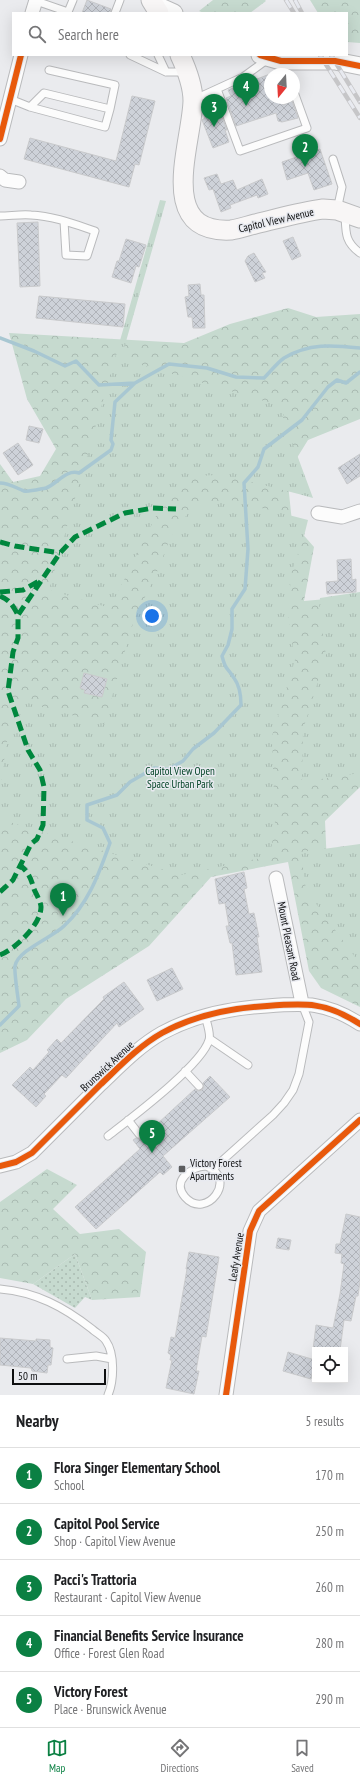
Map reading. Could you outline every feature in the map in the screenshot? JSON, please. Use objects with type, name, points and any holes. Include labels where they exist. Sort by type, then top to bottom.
[{"type":"main road","name":"Capitol View Avenue","points":[[180,56],[197,98],[183,171],[184,202],[191,215],[201,224],[216,229],[232,230],[312,211],[347,213]]},
{"type":"street","points":[[152,4],[172,12]]},
{"type":"street","points":[[348,55],[360,57]]},
{"type":"street","points":[[0,139],[21,56]]},
{"type":"street","points":[[274,62],[335,61],[360,66]]},
{"type":"street","points":[[2,180],[19,182]]},
{"type":"street","points":[[318,513],[342,517],[360,511]]},
{"type":"street","name":"Mount Pleasant Road","points":[[276,878],[302,1004]]},
{"type":"street","name":"Brunswick Avenue","points":[[0,1166],[16,1162],[32,1153],[118,1068],[147,1044],[174,1027],[205,1016],[250,1007],[302,1004],[318,1005],[335,1010],[360,1024]]},
{"type":"street","name":"Leafy Avenue","points":[[226,1395],[249,1238],[259,1210],[360,1120]]},
{"type":"lane","points":[[35,5],[68,12],[73,0]]},
{"type":"lane","points":[[115,12],[120,0]]},
{"type":"lane","points":[[132,56],[166,72],[188,72]]},
{"type":"lane","points":[[158,56],[166,72]]},
{"type":"lane","points":[[197,98],[274,62]]},
{"type":"lane","points":[[10,99],[30,107],[105,126],[115,85],[49,70]]},
{"type":"lane","points":[[216,89],[240,151],[307,128],[298,104]]},
{"type":"lane","points":[[30,107],[44,93],[110,109]]},
{"type":"lane","points":[[332,159],[342,187],[347,213],[346,239],[352,248],[360,254]]},
{"type":"lane","points":[[0,216],[31,215],[64,222],[95,231],[88,256],[66,255],[64,222]]},
{"type":"lane","points":[[214,1168],[273,1115],[293,1090],[299,1074],[309,1022],[302,1004]]},
{"type":"lane","points":[[108,1136],[185,1071],[205,1049],[210,1039],[205,1016]]},
{"type":"lane","points":[[210,1039],[248,1065]]},
{"type":"lane","points":[[185,1071],[199,1086]]},
{"type":"lane","points":[[128,1120],[139,1134]]},
{"type":"lane","points":[[206,1166],[214,1168],[220,1180],[220,1187],[217,1193],[210,1201],[203,1204],[195,1204],[188,1200],[182,1193],[180,1186],[181,1181],[196,1167],[206,1166]]},
{"type":"lane","points":[[0,1289],[35,1295],[61,1307],[106,1341],[112,1359],[113,1371],[108,1395]]},
{"type":"lane","points":[[67,1359],[96,1356],[112,1359]]},
{"type":"green space","points":[[213,0],[266,1],[251,12],[199,11]]},
{"type":"green space","points":[[310,0],[360,0],[360,43],[348,42],[348,12],[317,12]]},
{"type":"green space","points":[[160,200],[166,201],[121,359],[285,407],[283,417],[313,498],[245,480],[219,475],[195,478],[183,483],[162,504],[110,608],[49,590]]},
{"type":"green space","points":[[288,308],[316,317],[360,314],[360,419],[308,440],[287,474],[292,522],[314,547],[304,601],[360,596],[360,787],[325,821],[327,865],[360,862],[360,1007],[321,988],[309,971],[288,862],[211,877],[149,946],[66,999],[27,1040],[0,1053],[0,464],[13,482],[40,476],[56,449],[27,399],[9,333],[184,343],[230,324]]},
{"type":"green space","name":"Capitol View Open Space Urban Park","points":[[227,499],[308,520],[291,574],[288,615],[295,660],[272,736],[275,824],[270,856],[181,875],[0,819],[0,789],[13,699],[104,724],[134,620],[157,572],[171,536],[188,513],[204,505]]},
{"type":"green space","points":[[360,592],[360,773],[302,782],[303,730],[326,655],[319,609],[320,598]]},
{"type":"green space","points":[[360,844],[360,964],[306,890],[301,852]]},
{"type":"green space","points":[[47,1169],[77,1185],[53,1209],[80,1234],[119,1229],[146,1252],[140,1297],[92,1300],[75,1254],[33,1284],[0,1278],[0,1202]]},
{"type":"green space","points":[[75,1254],[92,1300],[85,1297],[75,1308],[33,1284]]},
{"type":"building","points":[[87,0],[111,9],[110,12],[82,12]]},
{"type":"building","points":[[264,76],[264,104],[293,104],[298,118],[282,122],[278,121],[276,113],[236,126],[226,98],[231,96],[228,90]]},
{"type":"building","points":[[132,96],[155,101],[139,165],[135,164],[129,187],[24,159],[30,138],[116,161]]},
{"type":"building","points":[[216,101],[227,130],[225,130],[229,142],[213,148],[202,120],[205,118],[203,112],[204,106]]},
{"type":"building","points":[[320,149],[332,184],[314,190],[308,173],[287,180],[282,162]]},
{"type":"building","points":[[217,174],[221,184],[233,180],[237,190],[262,179],[268,194],[258,198],[257,195],[230,205],[231,208],[221,212],[213,189],[209,190],[204,178]]},
{"type":"building","points":[[38,222],[40,286],[20,287],[17,223]]},
{"type":"building","points":[[293,237],[301,256],[292,260],[283,241]]},
{"type":"building","points":[[126,239],[146,245],[139,267],[136,266],[131,283],[112,277]]},
{"type":"building","points":[[254,253],[266,272],[262,273],[265,278],[255,282],[245,261],[248,256]]},
{"type":"building","points":[[200,284],[201,295],[204,295],[205,328],[193,328],[192,317],[188,317],[185,297],[189,296],[188,285]]},
{"type":"building","points":[[39,296],[125,304],[123,327],[36,318]]},
{"type":"building","points":[[29,426],[43,429],[39,443],[26,440]]},
{"type":"building","points":[[18,443],[33,465],[18,475],[3,453]]},
{"type":"building","points":[[360,454],[360,476],[347,484],[338,468]]},
{"type":"building","points":[[351,559],[352,580],[356,579],[356,592],[327,594],[326,582],[338,581],[337,560]]},
{"type":"building","points":[[84,673],[107,679],[102,697],[84,693],[85,690],[80,688]]},
{"type":"building","points":[[244,872],[247,888],[244,889],[249,914],[254,913],[259,937],[257,937],[262,972],[236,975],[232,943],[230,943],[226,926],[229,926],[225,903],[219,904],[215,879]]},
{"type":"building","points":[[172,968],[183,989],[157,1001],[147,980]]},
{"type":"building","points":[[124,982],[144,1009],[119,1027],[117,1023],[66,1078],[62,1075],[44,1094],[46,1096],[36,1107],[12,1085],[30,1067],[33,1070],[49,1052],[47,1050],[57,1039],[61,1043],[104,999],[103,997]]},
{"type":"building","points":[[210,1076],[230,1097],[163,1156],[172,1167],[163,1175],[160,1172],[96,1229],[75,1207],[140,1149],[133,1140],[136,1138],[142,1138],[195,1089],[198,1091],[202,1090],[204,1087],[203,1083]]},
{"type":"building","points":[[346,1214],[360,1217],[360,1281],[358,1296],[356,1296],[351,1321],[344,1320],[340,1347],[313,1347],[316,1325],[333,1328],[344,1264],[341,1263],[342,1254],[335,1253],[336,1244],[340,1244]]},
{"type":"building","points":[[278,1238],[291,1240],[289,1250],[276,1248]]},
{"type":"building","points":[[189,1252],[219,1257],[206,1337],[202,1336],[196,1371],[199,1371],[194,1394],[166,1388],[172,1360],[170,1360],[171,1355],[168,1353],[171,1337],[175,1338]]},
{"type":"building","points":[[0,1338],[36,1341],[36,1339],[50,1340],[50,1347],[53,1348],[51,1365],[48,1365],[47,1373],[32,1371],[31,1368],[0,1365]]},
{"type":"building","points":[[288,1352],[312,1359],[311,1379],[283,1371]]},
{"type":"waterway","points":[[0,338],[34,351],[65,366],[76,361],[99,385],[135,383]]},
{"type":"waterway","points":[[0,483],[24,491],[32,491],[46,488],[70,473],[79,473],[111,450],[113,444],[111,440],[115,402],[135,383],[169,364],[207,368],[236,377],[264,378],[284,358],[302,350],[321,346],[360,348]]},
{"type":"waterway","points":[[0,1025],[19,1006],[15,969],[18,960],[29,949],[59,930],[73,917],[87,898],[102,865],[110,843],[103,828],[87,820],[87,805],[117,795],[130,782],[154,768],[169,769],[183,761],[193,749],[214,733],[241,705],[238,684],[226,667],[222,656],[228,645],[232,629],[232,609],[245,589],[248,549],[244,483],[258,467],[264,449],[302,420],[328,387],[337,380],[346,383],[360,372]]},
{"type":"railway","points":[[286,0],[293,12]]},
{"type":"railway","points":[[295,0],[301,12]]},
{"type":"railway","points":[[321,56],[360,118]]},
{"type":"railway","points":[[332,56],[360,102]]},
{"type":"marked path","points":[[0,892],[13,880],[31,844],[37,839],[43,825],[44,787],[40,770],[28,750],[8,691],[13,652],[18,638],[18,615],[60,553],[75,537],[125,513],[153,508],[176,509]]},
{"type":"marked path","points":[[0,542],[15,546],[60,553]]},
{"type":"marked path","points":[[0,592],[23,590],[41,580]]},
{"type":"marked path","points":[[0,596],[9,601],[18,615]]},
{"type":"marked path","points":[[0,955],[13,948],[26,936],[32,929],[40,914],[41,907],[32,882],[26,871],[21,866]]},
{"type":"cycle path","points":[[0,139],[21,56]]},
{"type":"cycle path","points":[[264,56],[281,61],[335,61],[360,66]]},
{"type":"cycle path","points":[[0,1166],[16,1162],[32,1153],[123,1063],[154,1038],[174,1027],[227,1011],[293,1004],[315,1006],[337,1011],[360,1024]]},
{"type":"cycle path","points":[[226,1395],[250,1231],[259,1211],[360,1120]]},
{"type":"place","name":"Financial Benefits Service Insurance","points":[[246,106]]},
{"type":"place","name":"Pacci's Trattoria","points":[[214,127]]},
{"type":"place","name":"Capitol Pool Service","points":[[305,167]]},
{"type":"place","name":"Flora Singer Elementary School","points":[[63,916]]},
{"type":"place","name":"Victory Forest","points":[[152,1153]]},
{"type":"place","name":"Victory Forest Apartments","points":[[182,1169]]}]
